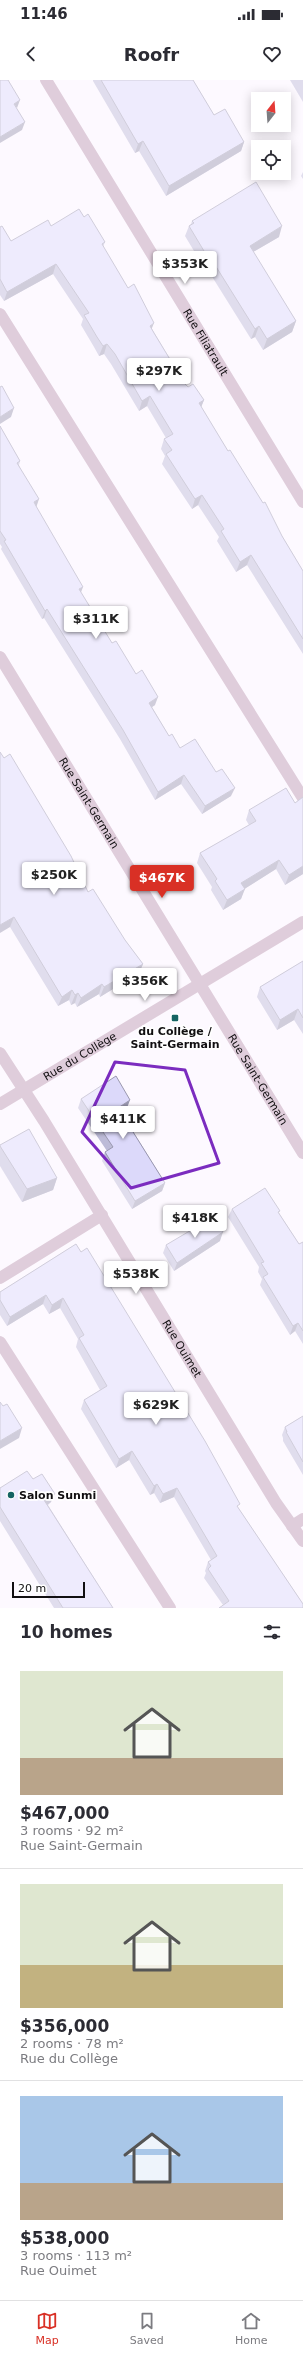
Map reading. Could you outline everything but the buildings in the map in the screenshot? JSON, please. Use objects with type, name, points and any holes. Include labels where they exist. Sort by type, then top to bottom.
[{"type":"street","name":"Rue Filiatrault","points":[[46,80],[303,502]]},
{"type":"street","points":[[0,314],[303,798]]},
{"type":"street","name":"Rue Saint-Germain","points":[[0,657],[303,1153]]},
{"type":"street","name":"Rue du Collège","points":[[0,1104],[303,922]]},
{"type":"street","name":"Rue Ouimet","points":[[0,1053],[102,1215],[292,1526],[303,1541]]},
{"type":"street","points":[[0,1278],[102,1215]]},
{"type":"street","points":[[0,1342],[170,1608]]},
{"type":"street","points":[[292,1526],[303,1519]]},
{"type":"highlighted area","points":[[115,1062],[185,1070],[219,1163],[131,1188],[82,1132]]},
{"type":"place","name":"du Collège / Saint-Germain","points":[[175,1018]]},
{"type":"place","name":"Salon Sunmi","points":[[11,1495]]}]
